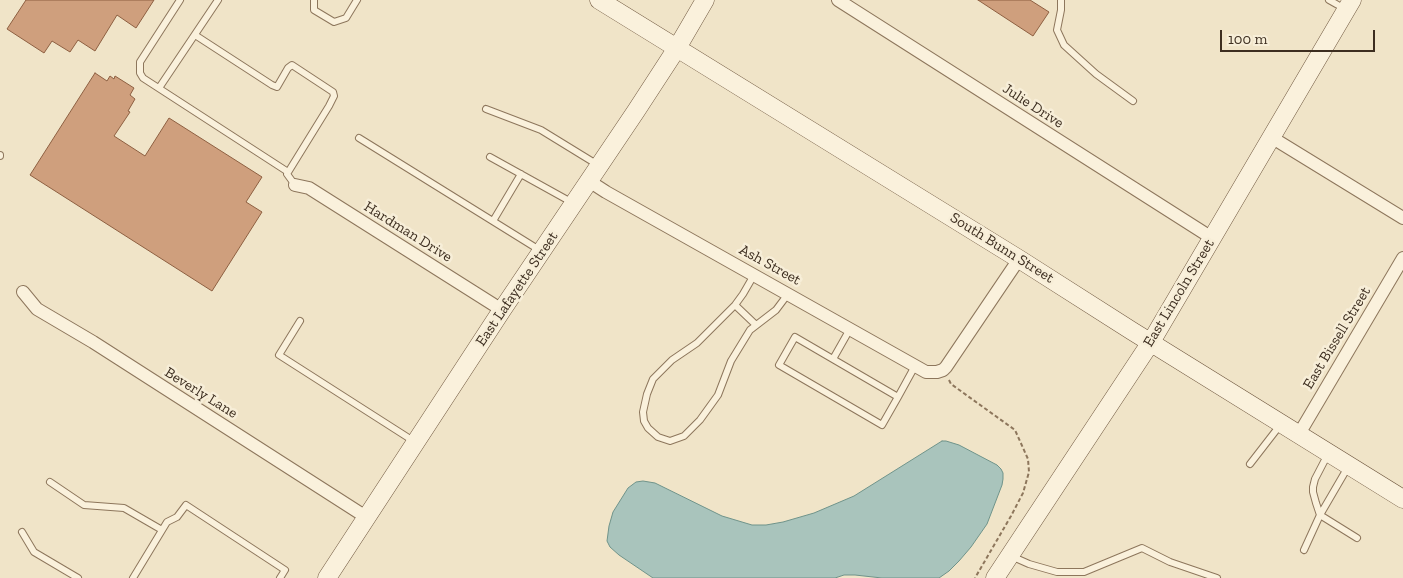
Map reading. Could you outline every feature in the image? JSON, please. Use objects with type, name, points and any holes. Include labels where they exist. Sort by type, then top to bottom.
[{"type":"street","name":"South Bunn Street","points":[[599,0],[1403,499]]},
{"type":"street","name":"East Lafayette Street","points":[[329,577],[366,517],[502,310],[677,48],[705,0]]},
{"type":"street","name":"Julie Drive","points":[[838,0],[1212,238]]},
{"type":"street","name":"East Lincoln Street","points":[[995,578],[1151,342],[1349,5]]},
{"type":"street","points":[[1271,137],[1403,218]]},
{"type":"street","name":"Ash Street","points":[[589,181],[617,199],[926,372],[940,371]]},
{"type":"street","name":"Hardman Drive","points":[[295,185],[309,188],[502,310]]},
{"type":"street","name":"East Bissell Street","points":[[1299,434],[1403,258]]},
{"type":"street","points":[[940,371],[961,345],[1019,259]]},
{"type":"street","name":"Beverly Lane","points":[[23,292],[37,309],[93,342],[366,517]]},
{"type":"lane","points":[[180,0],[140,62],[140,72],[143,78],[288,172],[287,174],[295,185]]},
{"type":"lane","points":[[159,88],[218,0]]},
{"type":"lane","points":[[314,0],[314,10],[334,22],[346,18],[357,0]]},
{"type":"lane","points":[[1061,0],[1057,30],[1064,45],[1096,74],[1133,101]]},
{"type":"lane","points":[[1329,0],[1349,5]]},
{"type":"lane","points":[[194,35],[272,86],[277,86],[288,68],[292,65],[333,92],[334,96],[329,106],[288,172]]},
{"type":"lane","points":[[486,109],[541,130],[599,166]]},
{"type":"lane","points":[[358,138],[542,251]]},
{"type":"lane","points":[[490,157],[574,204]]},
{"type":"lane","points":[[493,221],[520,174]]},
{"type":"lane","points":[[754,275],[735,305],[697,343],[672,360],[653,379],[642,412],[648,428],[658,437],[670,441],[684,436],[700,420],[718,395],[732,361],[750,330],[776,310],[788,294]]},
{"type":"lane","points":[[735,305],[756,325]]},
{"type":"lane","points":[[300,321],[279,355],[416,442]]},
{"type":"lane","points":[[833,359],[850,329]]},
{"type":"lane","points":[[898,397],[795,337],[779,365],[882,425],[898,397],[915,366]]},
{"type":"lane","points":[[1250,464],[1281,423]]},
{"type":"lane","points":[[1328,452],[1313,487],[1320,515],[1357,538]]},
{"type":"lane","points":[[1304,550],[1320,515],[1349,466]]},
{"type":"lane","points":[[50,482],[84,505],[124,508],[162,530]]},
{"type":"lane","points":[[133,578],[167,522],[177,516],[186,506],[285,570],[280,578]]},
{"type":"lane","points":[[22,532],[34,552],[78,578]]},
{"type":"lane","points":[[1010,556],[1057,572],[1084,572],[1142,548],[1170,562],[1217,578]]},
{"type":"path","points":[[940,371],[951,384],[1015,430],[1028,459],[1029,472],[1023,493],[975,578]]},
{"type":"water","points":[[942,441],[959,445],[997,465],[1003,473],[1003,479],[987,524],[959,561],[939,578],[882,578],[844,575],[835,578],[653,578],[619,555],[610,547],[607,541],[613,512],[628,488],[636,482],[655,483],[722,516],[752,525],[766,525],[814,513],[854,496]]},
{"type":"building","points":[[26,0],[154,0],[136,28],[117,15],[95,51],[78,40],[70,52],[52,41],[44,53],[7,29]]},
{"type":"building","points":[[978,0],[1030,0],[1049,12],[1033,36]]},
{"type":"building","points":[[95,73],[107,81],[110,76],[114,79],[115,76],[134,88],[130,95],[135,99],[128,111],[130,112],[114,136],[145,156],[169,118],[262,177],[246,202],[262,212],[212,291],[30,175]]}]
